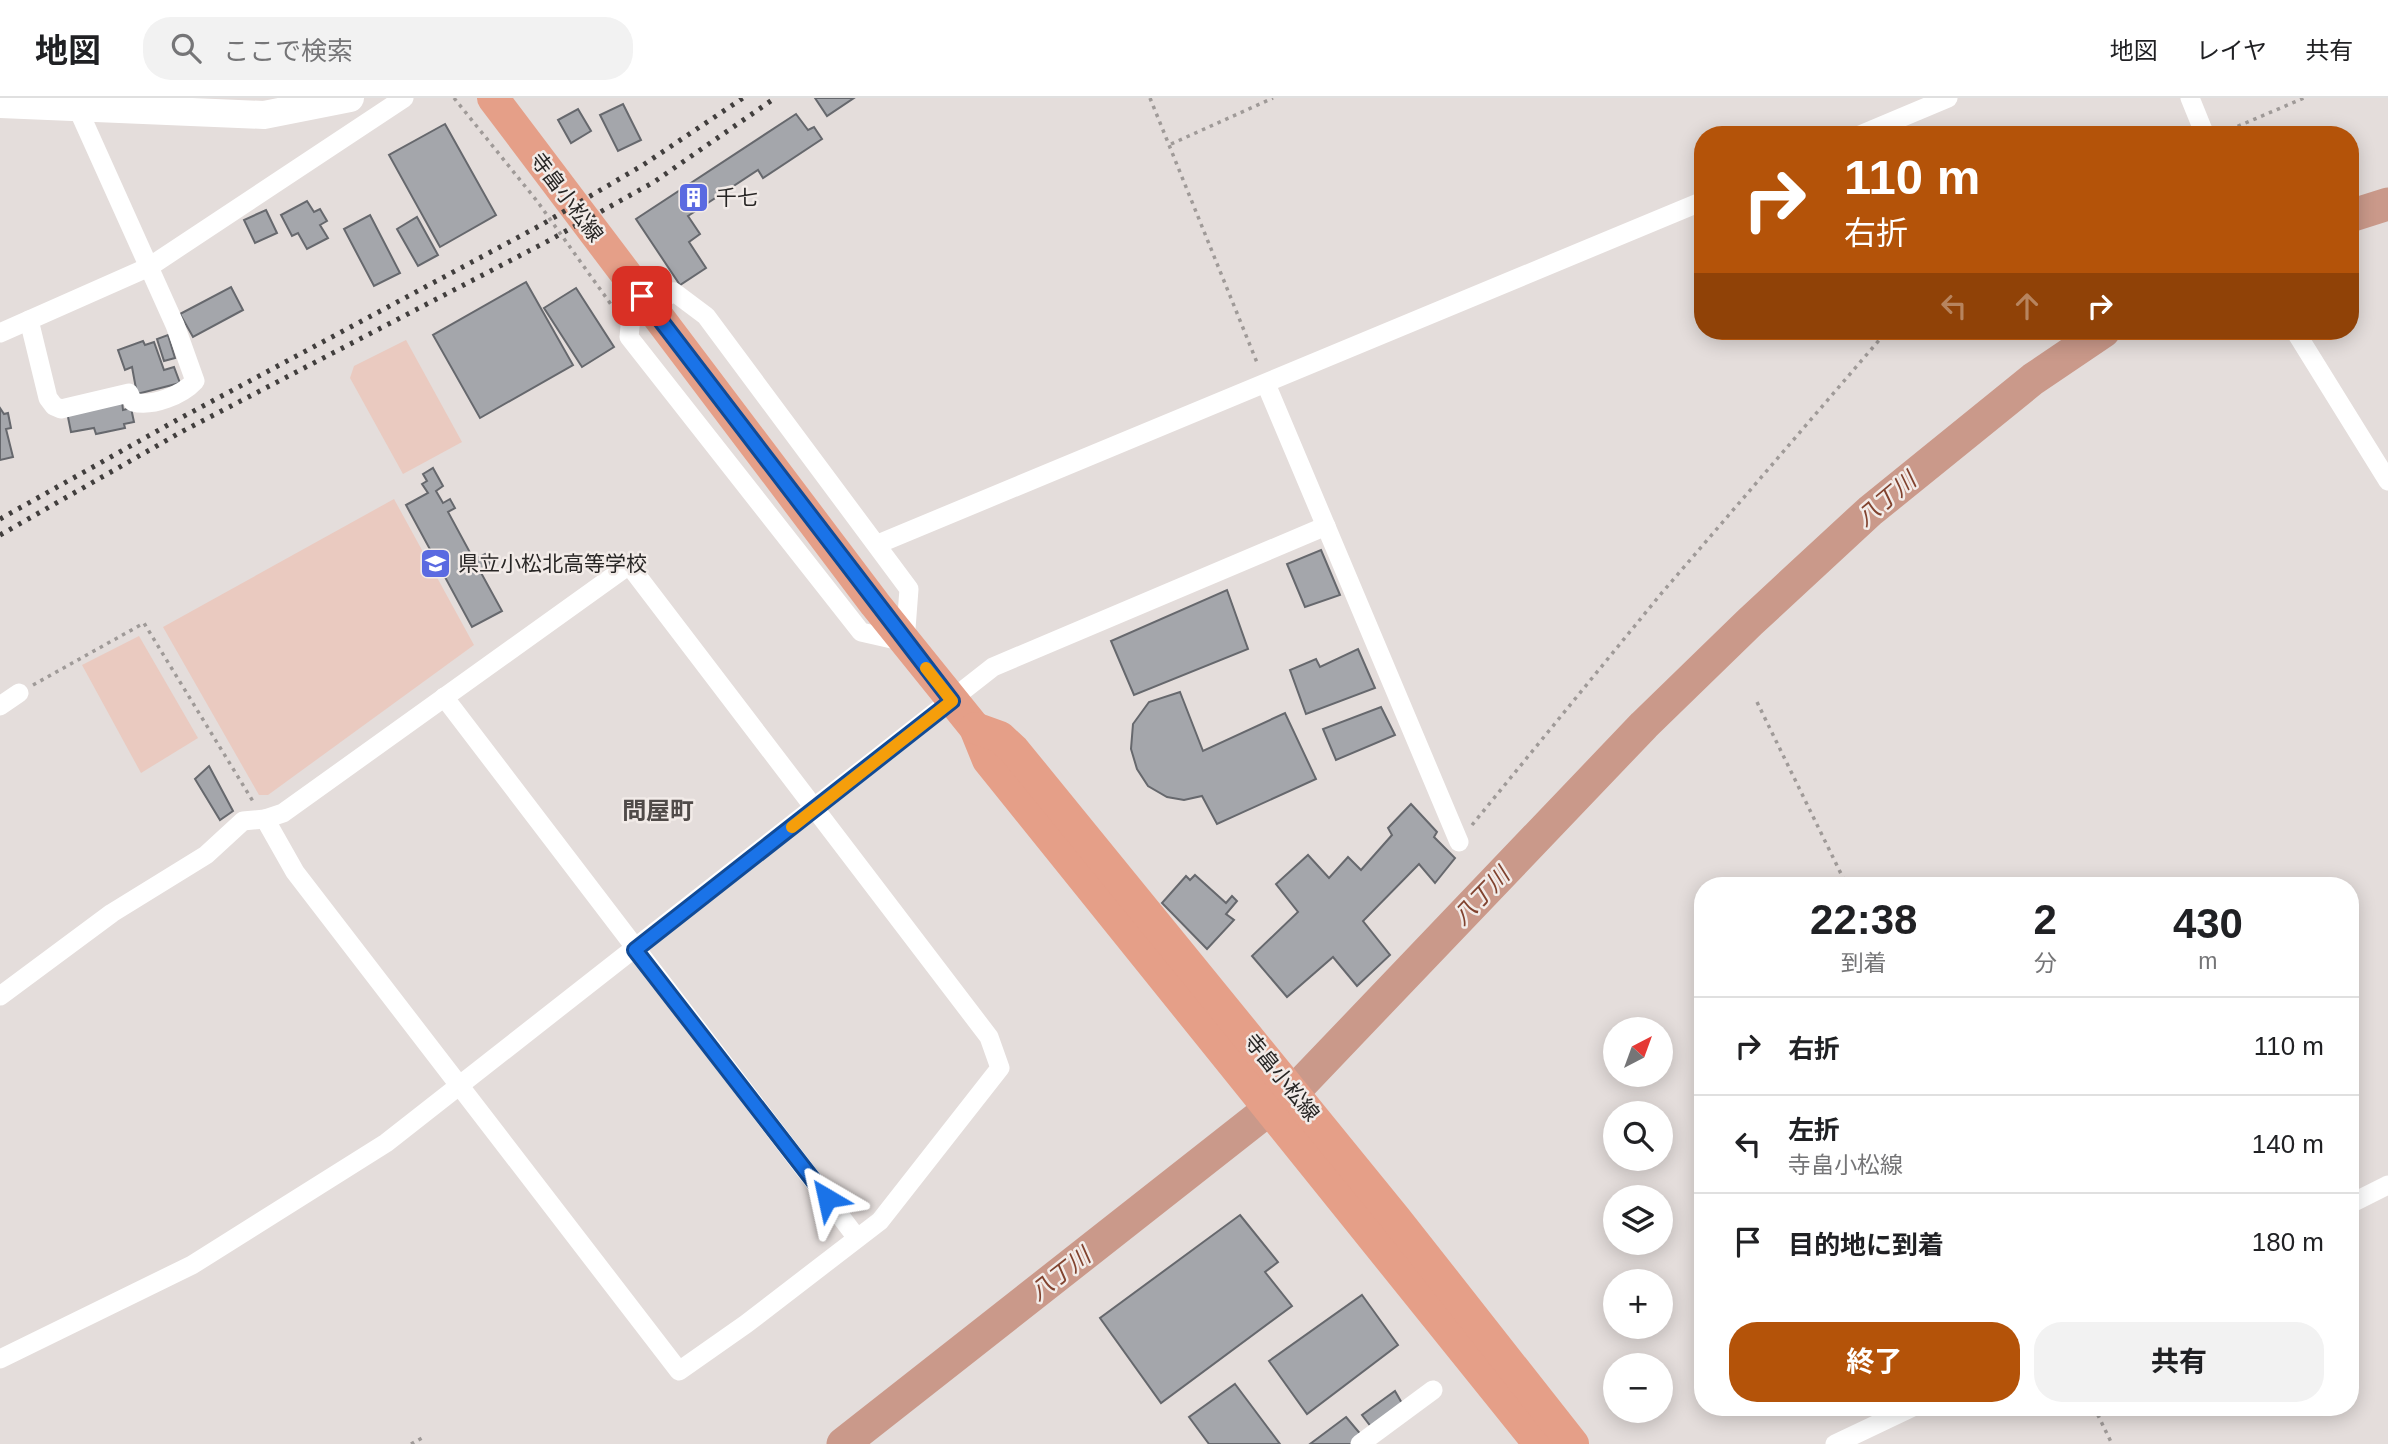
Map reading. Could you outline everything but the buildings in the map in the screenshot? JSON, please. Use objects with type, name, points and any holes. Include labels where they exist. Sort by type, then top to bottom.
[{"type":"main road","points":[[0,104],[77,107],[169,104],[264,115],[350,98]]},
{"type":"main road","name":"寺畠小松線","points":[[493,98],[875,604],[952,701],[975,728],[1000,737],[1014,750],[1153,940],[1385,1229],[1573,1444]]},
{"type":"main road","name":"寺畠小松線","points":[[1385,1229],[1539,1444]]},
{"type":"street","points":[[3,324],[29,320],[149,267],[404,98]]},
{"type":"street","points":[[1881,126],[1948,98]]},
{"type":"street","points":[[2190,98],[2201,126]]},
{"type":"street","points":[[29,320],[48,398],[54,406],[61,409],[129,393],[134,402],[151,403],[178,393],[195,381],[149,267],[77,107]]},
{"type":"street","points":[[878,544],[1694,205]]},
{"type":"street","points":[[674,292],[706,316],[878,544],[909,589],[905,642],[861,632],[629,337],[631,317],[674,292]]},
{"type":"street","points":[[2301,340],[2388,481]]},
{"type":"street","points":[[1266,384],[1459,842]]},
{"type":"street","points":[[0,1359],[192,1265],[386,1143],[993,667],[1326,526]]},
{"type":"street","points":[[0,996],[112,913],[206,855],[243,821],[265,819],[282,813],[629,565],[989,1037],[1000,1068],[880,1221],[746,1324],[679,1371],[456,1086],[295,872],[265,819]]},
{"type":"street","points":[[0,706],[19,693]]},
{"type":"street","points":[[444,696],[857,1238]]},
{"type":"street","points":[[2359,1200],[2388,1185]]},
{"type":"street","points":[[1360,1444],[1433,1391]]},
{"type":"street","points":[[1835,1444],[1894,1416]]},
{"type":"path","points":[[454,98],[501,155],[609,298]]},
{"type":"path","points":[[1150,98],[1171,144],[1266,384]]},
{"type":"path","points":[[1171,144],[1273,98]]},
{"type":"path","points":[[2238,126],[2304,98]]},
{"type":"path","points":[[1459,842],[1660,595],[1879,340]]},
{"type":"path","points":[[19,693],[145,623],[265,819]]},
{"type":"path","points":[[1757,702],[1843,877]]},
{"type":"path","points":[[2098,1416],[2112,1444]]},
{"type":"path","points":[[411,1444],[422,1438]]},
{"type":"shaded area","points":[[406,340],[462,442],[403,474],[350,378],[354,366]]},
{"type":"shaded area","points":[[394,499],[474,645],[268,795],[259,795],[163,627]]},
{"type":"shaded area","points":[[139,636],[198,738],[141,773],[82,665]]},
{"type":"waterway","name":"八丁川","points":[[2359,213],[2388,204]]},
{"type":"waterway","name":"八丁川","points":[[843,1444],[1301,1084],[1644,725],[1750,622],[1870,511],[2033,379],[2091,340]]},
{"type":"railway","points":[[0,519],[175,421],[541,225],[643,165],[743,98]]},
{"type":"railway","points":[[0,535],[183,431],[548,241],[654,182],[775,98]]},
{"type":"slow traffic","points":[[792,827],[952,701],[926,668]]},
{"type":"place","name":"千七","points":[[693,197]]},
{"type":"place","name":"県立小松北高等学校","points":[[435,563]]},
{"type":"district","name":"問屋町","points":[[658,810]]},
{"type":"route","points":[[642,296],[875,604],[952,701],[635,950],[827,1198]]}]
